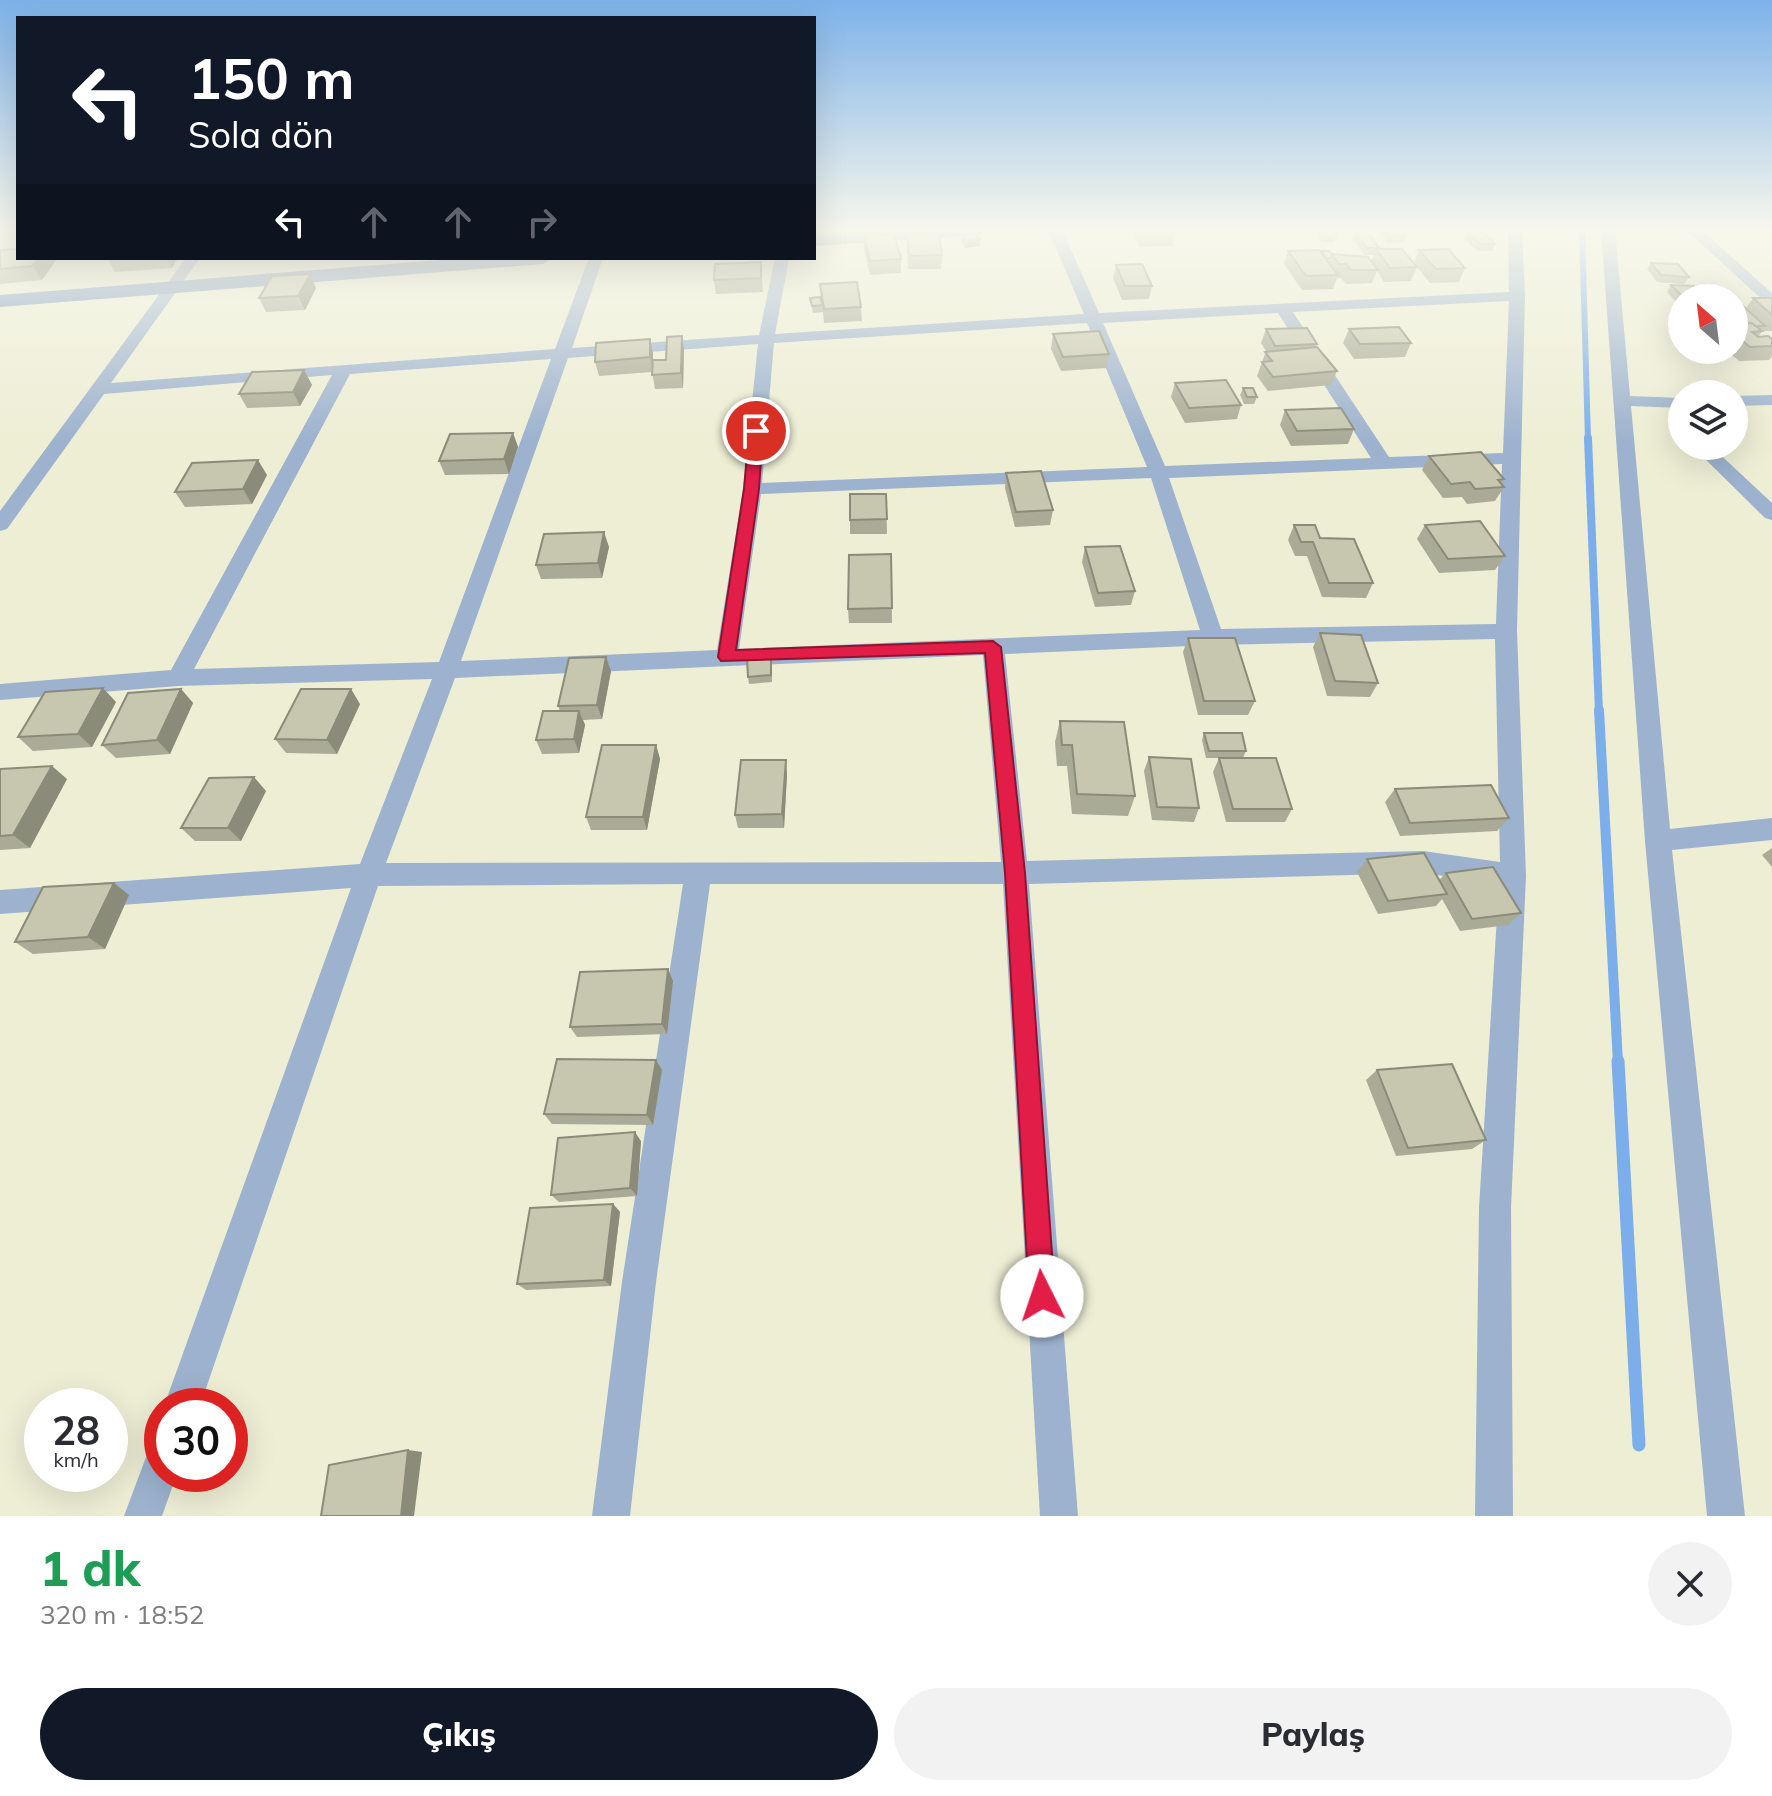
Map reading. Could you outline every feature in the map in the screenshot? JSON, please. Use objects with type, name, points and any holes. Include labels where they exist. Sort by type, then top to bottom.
[{"type":"street","points":[[0,525],[163,300]]},
{"type":"street","points":[[188,1388],[369,875],[581,300]]},
{"type":"street","points":[[727,657],[752,489],[766,341],[774,300]]},
{"type":"street","points":[[1083,300],[1158,471],[1213,637]]},
{"type":"street","points":[[100,389],[562,354],[1437,300]]},
{"type":"street","points":[[1494,1516],[1495,1208],[1513,876],[1506,631],[1509,458],[1517,300]]},
{"type":"street","points":[[1614,300],[1658,841],[1726,1516]]},
{"type":"street","points":[[1282,307],[1382,461]]},
{"type":"street","points":[[178,678],[344,369]]},
{"type":"street","points":[[1748,401],[1772,400]]},
{"type":"street","points":[[1622,401],[1668,404]]},
{"type":"street","points":[[1662,404],[1668,411]]},
{"type":"street","points":[[752,489],[1509,458]]},
{"type":"street","points":[[1716,460],[1772,514]]},
{"type":"street","points":[[0,692],[178,678],[447,670],[1213,637],[1506,631]]},
{"type":"street","points":[[993,647],[1015,873],[1059,1516]]},
{"type":"street","points":[[1658,841],[1772,829]]},
{"type":"street","points":[[0,902],[369,875],[1015,873],[1423,862],[1513,876]]},
{"type":"street","points":[[611,1516],[639,1282],[698,873]]},
{"type":"street","points":[[143,1516],[151,1492]]},
{"type":"building","points":[[810,300],[821,300],[823,305],[812,306]]},
{"type":"building","points":[[823,300],[860,300],[861,307],[824,309]]},
{"type":"building","points":[[1755,300],[1772,300],[1772,315]]},
{"type":"building","points":[[1748,310],[1765,326],[1755,326],[1748,323]]},
{"type":"building","points":[[1748,323],[1762,331],[1752,332],[1758,337],[1768,336],[1772,339],[1772,346],[1748,345]]},
{"type":"building","points":[[1399,327],[1411,343],[1360,344],[1349,329]]},
{"type":"building","points":[[1307,328],[1317,344],[1275,346],[1266,329]]},
{"type":"building","points":[[1099,331],[1109,354],[1063,357],[1053,334]]},
{"type":"building","points":[[682,336],[681,373],[652,375],[653,360],[666,360],[667,337]]},
{"type":"building","points":[[650,339],[650,357],[595,362],[596,343]]},
{"type":"building","points":[[1317,347],[1337,371],[1273,377],[1262,362],[1272,361],[1265,352]]},
{"type":"building","points":[[304,370],[293,392],[239,394],[252,372]]},
{"type":"building","points":[[1226,380],[1241,405],[1189,408],[1175,383]]},
{"type":"building","points":[[1243,388],[1253,388],[1257,397],[1247,397]]},
{"type":"building","points":[[1341,408],[1354,429],[1297,431],[1285,410]]},
{"type":"building","points":[[513,433],[504,459],[439,461],[450,434]]},
{"type":"building","points":[[1481,452],[1504,479],[1498,480],[1504,487],[1475,489],[1470,482],[1451,484],[1429,456]]},
{"type":"building","points":[[258,460],[243,489],[175,492],[192,463]]},
{"type":"building","points":[[1041,471],[1053,510],[1016,512],[1006,473]]},
{"type":"building","points":[[850,494],[886,494],[887,519],[850,520]]},
{"type":"building","points":[[1480,521],[1505,556],[1448,559],[1425,525]]},
{"type":"building","points":[[1294,525],[1315,525],[1320,538],[1354,539],[1373,583],[1329,583],[1313,542],[1301,542]]},
{"type":"building","points":[[604,532],[598,563],[536,565],[544,534]]},
{"type":"building","points":[[1120,546],[1135,591],[1098,593],[1085,547]]},
{"type":"building","points":[[891,554],[892,608],[848,609],[849,555]]},
{"type":"building","points":[[1320,633],[1361,635],[1378,683],[1335,681]]},
{"type":"building","points":[[1188,638],[1235,638],[1255,701],[1204,701]]},
{"type":"building","points":[[771,656],[771,675],[748,677],[747,659]]},
{"type":"building","points":[[606,657],[597,705],[558,706],[569,658]]},
{"type":"building","points":[[103,688],[78,734],[18,737],[45,692]]},
{"type":"building","points":[[181,689],[157,740],[102,745],[128,693]]},
{"type":"building","points":[[301,689],[351,689],[327,740],[275,739]]},
{"type":"building","points":[[543,711],[579,711],[574,739],[536,740]]},
{"type":"building","points":[[1060,721],[1124,722],[1135,796],[1077,794],[1072,745],[1062,745]]},
{"type":"building","points":[[1204,733],[1242,733],[1246,751],[1209,751]]},
{"type":"building","points":[[602,745],[656,745],[643,817],[586,817]]},
{"type":"building","points":[[1149,757],[1191,759],[1199,808],[1157,807]]},
{"type":"building","points":[[1219,758],[1276,758],[1292,809],[1233,809]]},
{"type":"building","points":[[741,760],[786,760],[782,814],[735,815]]},
{"type":"building","points":[[52,766],[13,835],[0,836],[0,769]]},
{"type":"building","points":[[254,777],[228,828],[181,828],[209,778]]},
{"type":"building","points":[[1491,785],[1509,818],[1410,823],[1395,789]]},
{"type":"building","points":[[1424,853],[1447,894],[1388,901],[1367,859]]},
{"type":"building","points":[[1493,867],[1521,913],[1472,919],[1446,873]]},
{"type":"building","points":[[114,883],[88,937],[15,942],[43,887]]},
{"type":"building","points":[[668,969],[662,1024],[570,1027],[580,972]]},
{"type":"building","points":[[557,1059],[656,1060],[647,1115],[544,1114]]},
{"type":"building","points":[[1452,1064],[1486,1140],[1408,1148],[1377,1070]]},
{"type":"building","points":[[635,1132],[630,1188],[551,1195],[558,1138]]},
{"type":"building","points":[[613,1204],[604,1280],[517,1284],[530,1208]]},
{"type":"building","points":[[408,1450],[401,1516],[321,1516],[329,1465]]},
{"type":"waterway","points":[[1584,300],[1588,440]]},
{"type":"waterway","points":[[1588,438],[1599,712]]},
{"type":"waterway","points":[[1599,710],[1618,1063]]},
{"type":"waterway","points":[[1618,1061],[1639,1445]]},
{"type":"route","points":[[756,431],[752,489],[727,657],[993,647],[1015,873],[1042,1296]]}]
